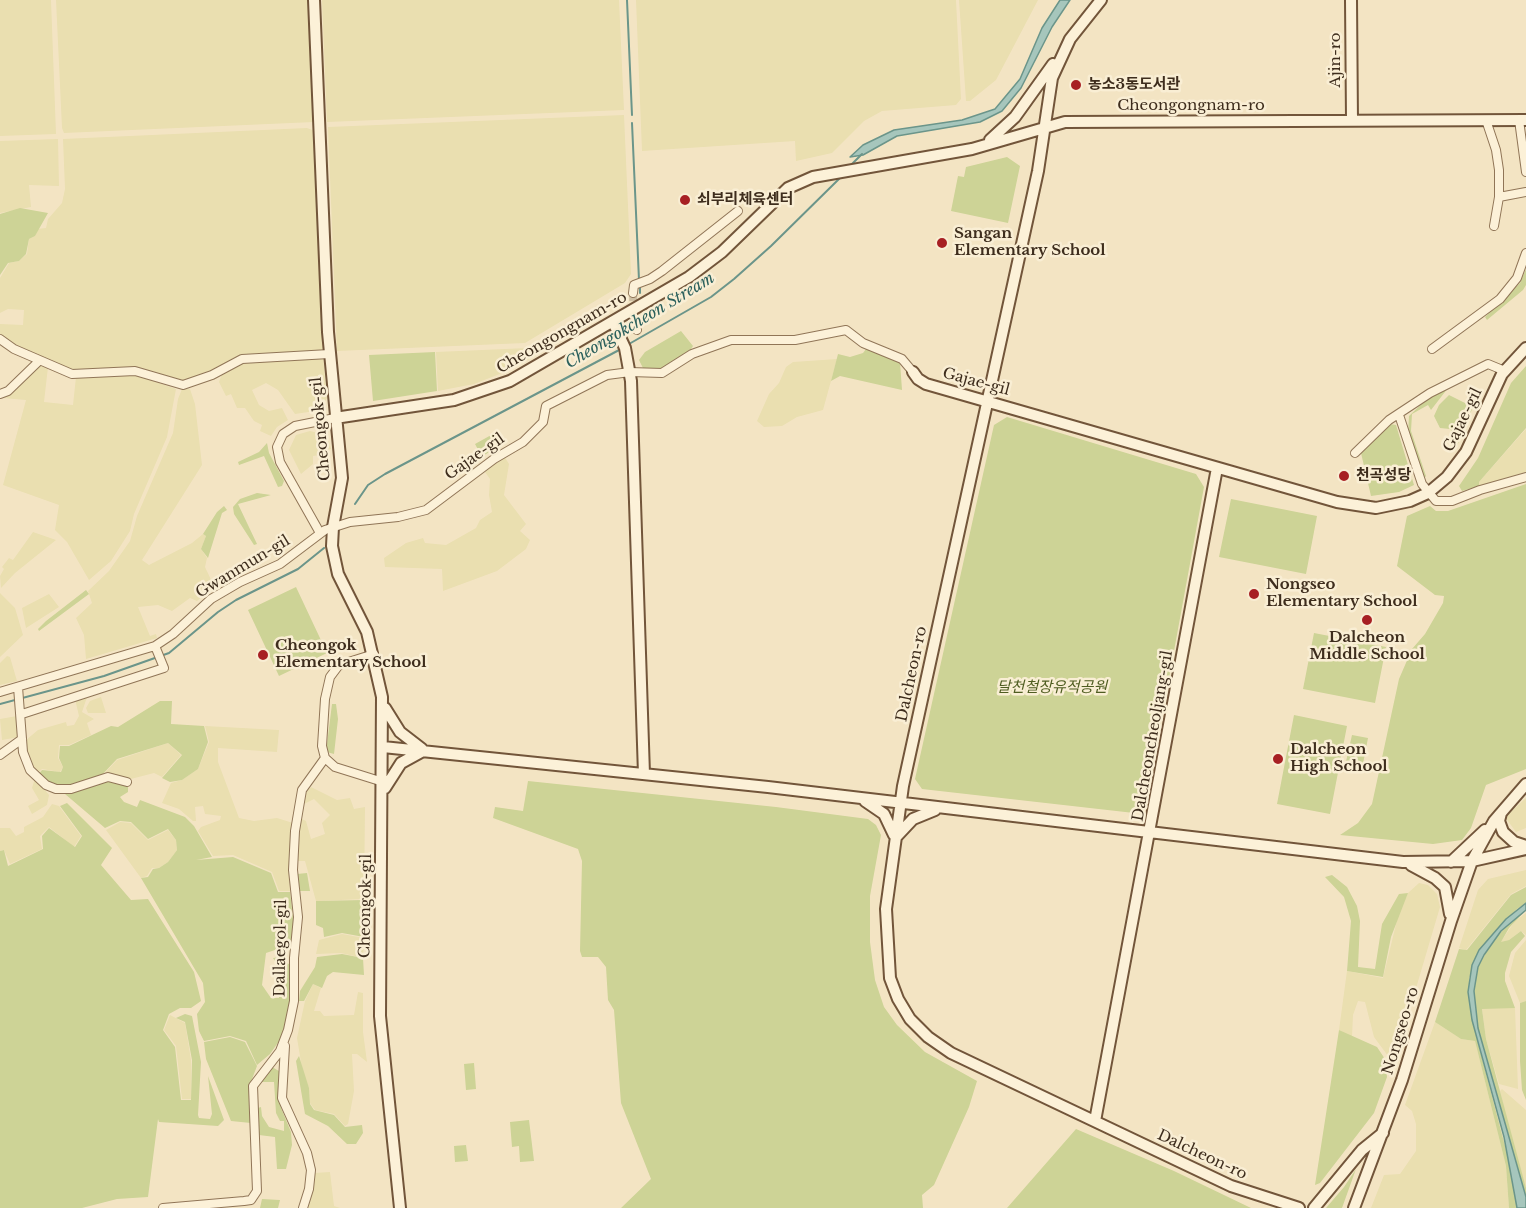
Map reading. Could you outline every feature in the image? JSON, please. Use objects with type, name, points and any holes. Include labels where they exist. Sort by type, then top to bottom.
[{"type":"street","name":"Cheongok-gil","points":[[314,0],[329,354],[342,478],[332,546],[338,574],[367,632],[374,654],[382,697],[380,1016],[400,1208]]},
{"type":"street","points":[[981,146],[1009,124],[1088,14],[1101,0]]},
{"type":"street","name":"Ajin-ro","points":[[1351,0],[1352,120]]},
{"type":"street","name":"Dalcheon-ro","points":[[1062,52],[1052,78],[1046,126],[900,803],[886,909],[890,978],[903,1009],[928,1037],[951,1053],[1231,1186],[1285,1206],[1299,1208]]},
{"type":"street","points":[[1486,120],[1498,160],[1499,197],[1494,226]]},
{"type":"street","points":[[1523,120],[1526,172]]},
{"type":"street","name":"Cheongongnam-ro","points":[[320,533],[280,462],[276,447],[283,434],[295,426],[335,418],[454,400],[490,390],[525,374],[710,262],[788,188],[804,179],[981,146],[1065,122],[1523,120]]},
{"type":"street","points":[[1499,197],[1526,192]]},
{"type":"street","points":[[633,293],[633,285],[663,271],[738,211]]},
{"type":"street","points":[[1432,349],[1507,292],[1517,278],[1526,253]]},
{"type":"street","points":[[613,322],[629,366],[644,774]]},
{"type":"street","name":"Gajae-gil","points":[[333,527],[356,520],[398,517],[426,510],[494,459],[523,442],[543,422],[546,406],[629,366],[662,373],[692,354],[731,340],[795,340],[846,330],[863,343],[902,359],[918,379],[926,384],[1357,507],[1394,506],[1428,493],[1460,462],[1505,371],[1526,348]]},
{"type":"street","points":[[0,339],[9,347],[72,374],[135,371],[183,385],[212,375],[242,359],[329,354]]},
{"type":"street","points":[[0,393],[8,391],[39,361]]},
{"type":"street","points":[[1355,453],[1379,428],[1430,393],[1485,364],[1490,363],[1505,371]]},
{"type":"street","points":[[1399,415],[1417,471],[1428,493],[1436,501],[1443,503],[1526,477]]},
{"type":"street","name":"Dalcheoncheoljang-gil","points":[[383,747],[644,774],[1151,832],[1217,468]]},
{"type":"street","name":"Gwanmun-gil","points":[[0,692],[18,690],[155,647],[173,634],[211,599],[240,582],[280,564],[320,533],[333,527]]},
{"type":"street","points":[[21,712],[164,668],[155,647]]},
{"type":"street","points":[[374,654],[339,665],[330,677],[322,746],[325,758],[341,770],[383,782]]},
{"type":"street","points":[[18,690],[23,752],[30,770],[51,788],[71,789],[108,777],[127,782]]},
{"type":"street","points":[[382,697],[394,725],[413,744],[428,752]]},
{"type":"street","points":[[0,755],[22,739]]},
{"type":"street","points":[[382,797],[391,775],[401,763],[413,755],[428,752]]},
{"type":"street","name":"Dallaegol-gil","points":[[303,1208],[309,1189],[311,1170],[307,1153],[282,1098],[286,1038],[294,1000],[294,958],[298,917],[293,870],[295,831],[302,790],[325,758]]},
{"type":"street","name":"Nongseo-ro","points":[[1353,1208],[1383,1132],[1472,861],[1494,821],[1526,784]]},
{"type":"street","points":[[857,798],[875,806],[884,814],[891,826],[895,842]]},
{"type":"street","points":[[895,842],[902,828],[913,819],[945,808]]},
{"type":"street","points":[[1502,810],[1499,821],[1503,832],[1514,842],[1526,847]]},
{"type":"street","points":[[1450,863],[1494,821]]},
{"type":"street","points":[[1095,1121],[1151,832],[1402,862],[1472,861],[1526,847]]},
{"type":"street","points":[[1402,862],[1428,873],[1445,887],[1449,897],[1451,921]]},
{"type":"street","name":"Dallaegol-gil","points":[[163,1208],[244,1201],[255,1196],[257,1184],[254,1086],[280,1051],[286,1038]]},
{"type":"street","points":[[1314,1208],[1362,1150],[1383,1132]]},
{"type":"shaded area","points":[[0,0],[51,0],[56,134],[0,136]]},
{"type":"shaded area","points":[[56,0],[309,0],[314,122],[64,133]]},
{"type":"shaded area","points":[[322,0],[619,0],[624,110],[327,122]]},
{"type":"shaded area","points":[[636,0],[956,0],[961,99],[956,105],[882,111],[864,121],[832,153],[796,161],[795,141],[642,151]]},
{"type":"shaded area","points":[[959,0],[1038,0],[996,80],[970,101],[966,101]]},
{"type":"shaded area","points":[[624,115],[631,274],[625,283],[525,343],[337,351],[328,127]]},
{"type":"shaded area","points":[[307,128],[315,131],[323,349],[240,356],[215,370],[184,382],[133,367],[74,371],[10,344],[0,334],[0,324],[23,325],[24,310],[8,309],[0,313],[0,278],[9,263],[19,261],[27,254],[29,239],[35,236],[37,229],[46,228],[48,219],[62,203],[65,189],[63,139]]},
{"type":"shaded area","points":[[58,139],[59,186],[29,185],[31,207],[0,213],[0,141]]},
{"type":"shaded area","points":[[528,348],[536,355],[510,370],[474,384],[438,391],[436,352]]},
{"type":"shaded area","points":[[323,357],[327,398],[321,408],[315,411],[295,414],[278,390],[266,383],[252,390],[259,405],[269,411],[282,408],[288,420],[277,427],[271,436],[260,431],[262,425],[254,421],[245,408],[237,408],[231,394],[226,396],[219,382],[222,374],[242,362]]},
{"type":"shaded area","points":[[837,359],[823,410],[797,417],[782,426],[764,427],[757,421],[769,394],[779,383],[786,367],[793,362]]},
{"type":"shaded area","points":[[41,364],[48,367],[44,402],[73,405],[76,377],[136,375],[176,389],[167,437],[134,514],[130,531],[111,561],[89,580],[67,542],[55,530],[59,505],[3,485],[26,400],[3,398],[3,395]]},
{"type":"shaded area","points":[[182,389],[190,389],[195,404],[202,465],[142,560],[149,565],[192,543],[203,534],[206,536],[201,549],[207,558],[205,567],[214,586],[197,601],[190,598],[172,611],[158,605],[138,607],[150,636],[156,634],[157,638],[86,659],[84,635],[76,618],[92,603],[88,591],[109,571],[130,541],[137,516],[173,433],[178,399]]},
{"type":"shaded area","points":[[1526,429],[1526,472],[1479,486],[1479,482]]},
{"type":"shaded area","points":[[310,431],[327,435],[331,449],[319,451],[319,455],[313,456],[313,464],[301,474],[289,450],[296,435]]},
{"type":"shaded area","points":[[504,456],[509,464],[504,495],[526,524],[520,531],[530,540],[526,549],[497,571],[443,591],[442,569],[385,567],[384,558],[406,543],[423,538],[425,543],[446,545],[476,528],[480,520],[492,512],[489,495],[490,479],[485,472]]},
{"type":"shaded area","points":[[33,532],[56,540],[15,573],[1,588],[0,576],[4,569],[2,567],[9,558],[13,560]]},
{"type":"shaded area","points":[[0,593],[15,608],[23,635],[0,657]]},
{"type":"shaded area","points":[[49,594],[59,607],[26,628],[22,608]]},
{"type":"shaded area","points":[[7,656],[10,657],[17,681],[0,685],[0,663]]},
{"type":"shaded area","points":[[87,697],[82,712],[94,719],[87,723],[91,735],[69,745],[59,745],[58,758],[63,767],[60,772],[42,769],[37,774],[32,769],[26,750],[26,740],[38,730],[66,722],[67,726],[74,725],[79,716],[75,699]]},
{"type":"shaded area","points":[[101,697],[106,713],[88,713],[86,708],[90,701]]},
{"type":"shaded area","points":[[17,716],[19,737],[2,740],[0,719]]},
{"type":"shaded area","points":[[205,726],[279,730],[277,752],[218,748],[218,762],[239,818],[254,821],[277,818],[293,823],[289,864],[290,891],[279,891],[272,872],[233,855],[213,856],[198,831],[201,827],[220,820],[221,816],[205,814],[203,806],[195,807],[196,821],[193,821],[179,809],[162,803],[171,783],[182,780],[198,769],[209,742]]},
{"type":"shaded area","points":[[168,743],[181,755],[162,777],[154,773],[127,780],[101,777],[117,760]]},
{"type":"shaded area","points":[[35,778],[49,795],[47,805],[32,814],[28,806],[39,800],[32,788]]},
{"type":"shaded area","points":[[311,787],[337,800],[350,798],[354,809],[365,807],[364,899],[316,901],[305,861],[297,861],[298,832],[302,819],[306,821],[311,839],[325,834],[322,823],[330,815],[314,799],[304,804],[303,796]]},
{"type":"shaded area","points":[[1526,798],[1526,828],[1516,832],[1505,817]]},
{"type":"shaded area","points":[[52,804],[59,806],[81,836],[74,847],[49,827],[40,836],[42,849],[10,864],[4,850],[0,851],[0,828],[10,828],[16,836],[24,832],[24,827],[43,817]]},
{"type":"shaded area","points":[[120,822],[131,823],[148,840],[168,830],[176,840],[177,850],[168,862],[159,868],[152,868],[147,876],[141,878],[106,830]]},
{"type":"shaded area","points":[[1526,870],[1526,886],[1511,894],[1466,950],[1459,948],[1478,890],[1488,879]]},
{"type":"shaded area","points":[[1419,883],[1428,885],[1437,894],[1440,907],[1396,1056],[1391,1060],[1374,1037],[1365,1002],[1358,1001],[1353,1015],[1352,1037],[1339,1030],[1347,971],[1383,978],[1399,912],[1408,893]]},
{"type":"shaded area","points":[[1526,913],[1526,935],[1521,931],[1509,940],[1500,943],[1515,921]]},
{"type":"shaded area","points":[[342,934],[364,938],[363,958],[341,953],[316,954],[319,940]]},
{"type":"shaded area","points":[[1526,940],[1526,1001],[1520,1003],[1509,976],[1515,953]]},
{"type":"shaded area","points":[[313,984],[321,988],[314,1011],[320,1011],[324,1016],[354,1015],[358,992],[363,993],[363,1032],[367,1062],[357,1054],[352,1054],[354,1091],[348,1124],[345,1126],[334,1114],[315,1110],[310,1103],[309,1088],[303,1074],[297,1038],[305,1001]]},
{"type":"shaded area","points":[[1482,1008],[1515,1008],[1518,1089],[1499,1084],[1486,1039]]},
{"type":"shaded area","points":[[170,1015],[185,1023],[191,1060],[191,1099],[182,1099],[176,1046],[164,1030]]},
{"type":"shaded area","points":[[1435,1022],[1461,1039],[1475,1041],[1506,1166],[1509,1208],[1371,1208],[1384,1175],[1400,1174],[1416,1151],[1416,1124],[1412,1111],[1405,1105]]},
{"type":"shaded area","points":[[1502,1089],[1526,1110],[1526,1188],[1508,1127],[1500,1091]]},
{"type":"shaded area","points":[[330,1172],[334,1206],[340,1208],[306,1208],[314,1173]]},
{"type":"green space","points":[[1007,157],[1020,166],[1008,223],[951,211],[958,176],[964,177],[966,167]]},
{"type":"green space","points":[[20,208],[48,213],[35,236],[29,239],[26,254],[19,261],[8,263],[0,275],[0,214]]},
{"type":"green space","points":[[1526,269],[1526,285],[1523,290],[1487,320],[1485,317],[1520,283]]},
{"type":"green space","points":[[681,331],[693,346],[691,349],[659,371],[645,372],[639,360],[645,352]]},
{"type":"green space","points":[[866,349],[900,362],[902,390],[840,376],[831,381],[838,354],[850,357],[863,353]]},
{"type":"green space","points":[[435,352],[437,391],[373,401],[369,355]]},
{"type":"green space","points":[[1526,366],[1526,428],[1479,482],[1479,486],[1462,491],[1459,486],[1478,458],[1511,383]]},
{"type":"green space","points":[[1448,388],[1431,410],[1428,405],[1412,414],[1411,431],[1426,476],[1424,479],[1408,433],[1409,416],[1430,396]]},
{"type":"green space","points":[[1449,395],[1473,407],[1455,451],[1451,448],[1453,433],[1450,429],[1440,428],[1434,416],[1439,405]]},
{"type":"green space","name":"달천철장유적공원","points":[[1007,417],[1196,474],[1204,487],[1146,804],[1134,813],[922,789],[915,779],[994,425]]},
{"type":"green space","points":[[1390,424],[1396,425],[1414,485],[1399,492],[1371,496],[1361,453]]},
{"type":"green space","points":[[493,434],[497,439],[489,446],[489,452],[482,457],[475,444]]},
{"type":"green space","points":[[267,443],[269,453],[284,481],[282,486],[278,487],[264,456],[239,465],[238,462],[259,452]]},
{"type":"green space","points":[[1526,484],[1526,769],[1486,785],[1471,828],[1462,840],[1433,844],[1340,835],[1358,823],[1372,804],[1399,679],[1412,649],[1425,634],[1443,603],[1444,596],[1435,595],[1397,566],[1407,516],[1430,506],[1436,511],[1448,511]]},
{"type":"green space","points":[[257,493],[271,495],[238,504],[257,544],[254,545],[234,514],[233,507],[240,499]]},
{"type":"green space","points":[[1231,499],[1317,516],[1306,574],[1219,557]]},
{"type":"green space","points":[[224,506],[227,510],[222,513],[208,558],[201,549],[206,536],[203,534],[217,512]]},
{"type":"green space","points":[[296,587],[327,653],[279,676],[248,610]]},
{"type":"green space","points":[[86,590],[89,594],[39,631],[38,629],[46,621]]},
{"type":"green space","points":[[1314,633],[1386,647],[1375,703],[1303,689]]},
{"type":"green space","points":[[160,701],[172,701],[171,724],[204,726],[208,742],[198,769],[182,780],[170,782],[162,778],[182,755],[168,743],[117,759],[100,777],[70,787],[52,786],[38,775],[42,770],[61,772],[63,767],[59,758],[60,746],[69,746],[111,726],[118,727]]},
{"type":"green space","points":[[332,704],[336,704],[338,719],[334,754],[327,752]]},
{"type":"green space","points":[[1294,715],[1347,726],[1330,814],[1277,804]]},
{"type":"green space","points":[[1352,735],[1368,738],[1362,769],[1345,766]]},
{"type":"green space","points":[[109,780],[128,787],[128,792],[120,797],[124,802],[137,807],[140,800],[185,817],[194,826],[212,857],[196,860],[233,857],[271,873],[278,892],[290,892],[294,927],[290,945],[266,953],[262,985],[271,998],[279,998],[280,969],[273,958],[280,957],[290,965],[289,1006],[282,1037],[270,1054],[257,1065],[246,1041],[230,1036],[204,1041],[199,1031],[197,1014],[205,1002],[203,983],[141,878],[148,877],[153,869],[168,862],[177,850],[176,840],[168,829],[148,839],[131,822],[120,821],[105,828],[65,794],[65,791]]},
{"type":"green space","points":[[528,781],[776,807],[868,819],[876,825],[881,835],[870,896],[870,942],[875,980],[884,1007],[897,1025],[925,1052],[977,1081],[969,1107],[934,1185],[922,1195],[923,1208],[621,1208],[651,1179],[621,1103],[614,1010],[608,1000],[606,967],[598,957],[582,957],[580,951],[582,861],[578,849],[493,818],[495,807],[523,811]]},
{"type":"green space","points":[[67,803],[112,848],[101,865],[131,900],[148,899],[194,972],[201,1001],[191,1008],[180,1008],[169,1014],[163,1030],[175,1047],[181,1100],[191,1100],[192,1060],[185,1022],[176,1018],[185,1014],[192,1016],[201,1062],[198,1115],[199,1118],[210,1119],[212,1114],[208,1076],[224,1120],[218,1126],[159,1122],[158,1119],[148,1197],[117,1199],[82,1208],[0,1208],[0,851],[4,850],[8,866],[43,849],[42,836],[49,828],[75,847],[82,836],[60,806]]},
{"type":"green space","points":[[307,873],[310,891],[300,891],[297,874]]},
{"type":"green space","points":[[1332,875],[1347,887],[1357,906],[1360,921],[1358,967],[1375,969],[1382,924],[1399,894],[1408,893],[1391,937],[1383,977],[1347,971],[1351,921],[1344,897],[1325,877]]},
{"type":"green space","points":[[1526,887],[1526,903],[1517,909],[1479,950],[1469,979],[1472,1020],[1510,1165],[1517,1208],[1509,1208],[1506,1166],[1475,1041],[1461,1039],[1435,1022],[1459,949],[1467,950],[1511,895]]},
{"type":"green space","points":[[364,900],[364,937],[342,933],[324,937],[323,928],[316,925],[316,901]]},
{"type":"green space","points":[[1526,910],[1509,928],[1501,942],[1509,940],[1521,931],[1525,936],[1511,952],[1505,973],[1505,981],[1515,1008],[1482,1009],[1486,1039],[1526,1188],[1526,1200],[1478,1028],[1474,991],[1478,967],[1492,942],[1512,920]]},
{"type":"green space","points":[[342,954],[363,958],[364,975],[333,972],[327,976],[322,988],[313,984],[304,1001],[299,1001],[300,991],[315,967],[317,957]]},
{"type":"green space","points":[[1526,1001],[1526,1100],[1522,1090],[1520,1061],[1520,1003]]},
{"type":"green space","points":[[1339,1030],[1377,1047],[1385,1059],[1387,1077],[1374,1113],[1320,1183],[1315,1185]]},
{"type":"green space","points":[[230,1037],[245,1042],[257,1066],[249,1087],[251,1123],[231,1121],[206,1059],[204,1042]]},
{"type":"green space","points":[[299,1056],[309,1088],[310,1104],[314,1110],[334,1115],[345,1127],[362,1125],[363,1133],[356,1144],[347,1144],[328,1126],[305,1114],[296,1061]]},
{"type":"green space","points":[[474,1063],[476,1089],[466,1090],[464,1064]]},
{"type":"green space","points":[[272,1067],[279,1071],[281,1108],[291,1132],[292,1145],[286,1169],[277,1169],[275,1137],[259,1135],[258,1108],[261,1107],[262,1116],[269,1127],[284,1131],[284,1121],[280,1121],[276,1113],[274,1082],[260,1082]]},
{"type":"green space","points":[[529,1120],[534,1161],[520,1162],[519,1146],[512,1147],[510,1122]]},
{"type":"green space","points":[[1076,1129],[1174,1171],[1251,1208],[1007,1208]]},
{"type":"green space","points":[[466,1145],[468,1161],[455,1162],[454,1146]]},
{"type":"green space","points":[[1356,1169],[1342,1208],[1326,1208],[1344,1187]]},
{"type":"green space","points":[[262,1199],[280,1200],[278,1208],[260,1208]]},
{"type":"water","points":[[1060,0],[1070,0],[1052,27],[1021,88],[1002,111],[980,122],[897,136],[863,155],[850,157],[863,145],[894,130],[962,120],[995,109],[1020,79],[1042,28]]},
{"type":"water","points":[[1526,903],[1526,910],[1501,931],[1484,955],[1478,967],[1474,991],[1478,1028],[1526,1197],[1526,1208],[1517,1208],[1504,1137],[1472,1020],[1468,992],[1472,965],[1479,950],[1506,919]]},
{"type":"waterway","points":[[627,0],[632,115]]},
{"type":"waterway","points":[[632,123],[639,280]]},
{"type":"waterway","name":"Cheongokcheon Stream","points":[[849,167],[862,154]]},
{"type":"waterway","name":"Cheongokcheon Stream","points":[[629,344],[711,297],[734,279],[842,176]]},
{"type":"waterway","points":[[640,287],[640,293]]},
{"type":"waterway","name":"Cheongokcheon Stream","points":[[355,504],[368,485],[385,474],[621,349]]},
{"type":"waterway","name":"Cheongokcheon Stream","points":[[0,704],[104,676],[169,653],[218,612],[236,600],[298,569],[324,548]]},
{"type":"tunnel","points":[[633,293],[634,322]]},
{"type":"place","name":"농소3동도서관","points":[[1076,85]]},
{"type":"place","name":"쇠부리체육센터","points":[[685,200]]},
{"type":"place","name":"Sangan Elementary School","points":[[942,243]]},
{"type":"place","name":"천곡성당","points":[[1344,476]]},
{"type":"place","name":"Nongseo Elementary School","points":[[1254,594]]},
{"type":"place","name":"Dalcheon Middle School","points":[[1367,620]]},
{"type":"place","name":"Cheongok Elementary School","points":[[263,655]]},
{"type":"place","name":"Dalcheon High School","points":[[1278,759]]}]
